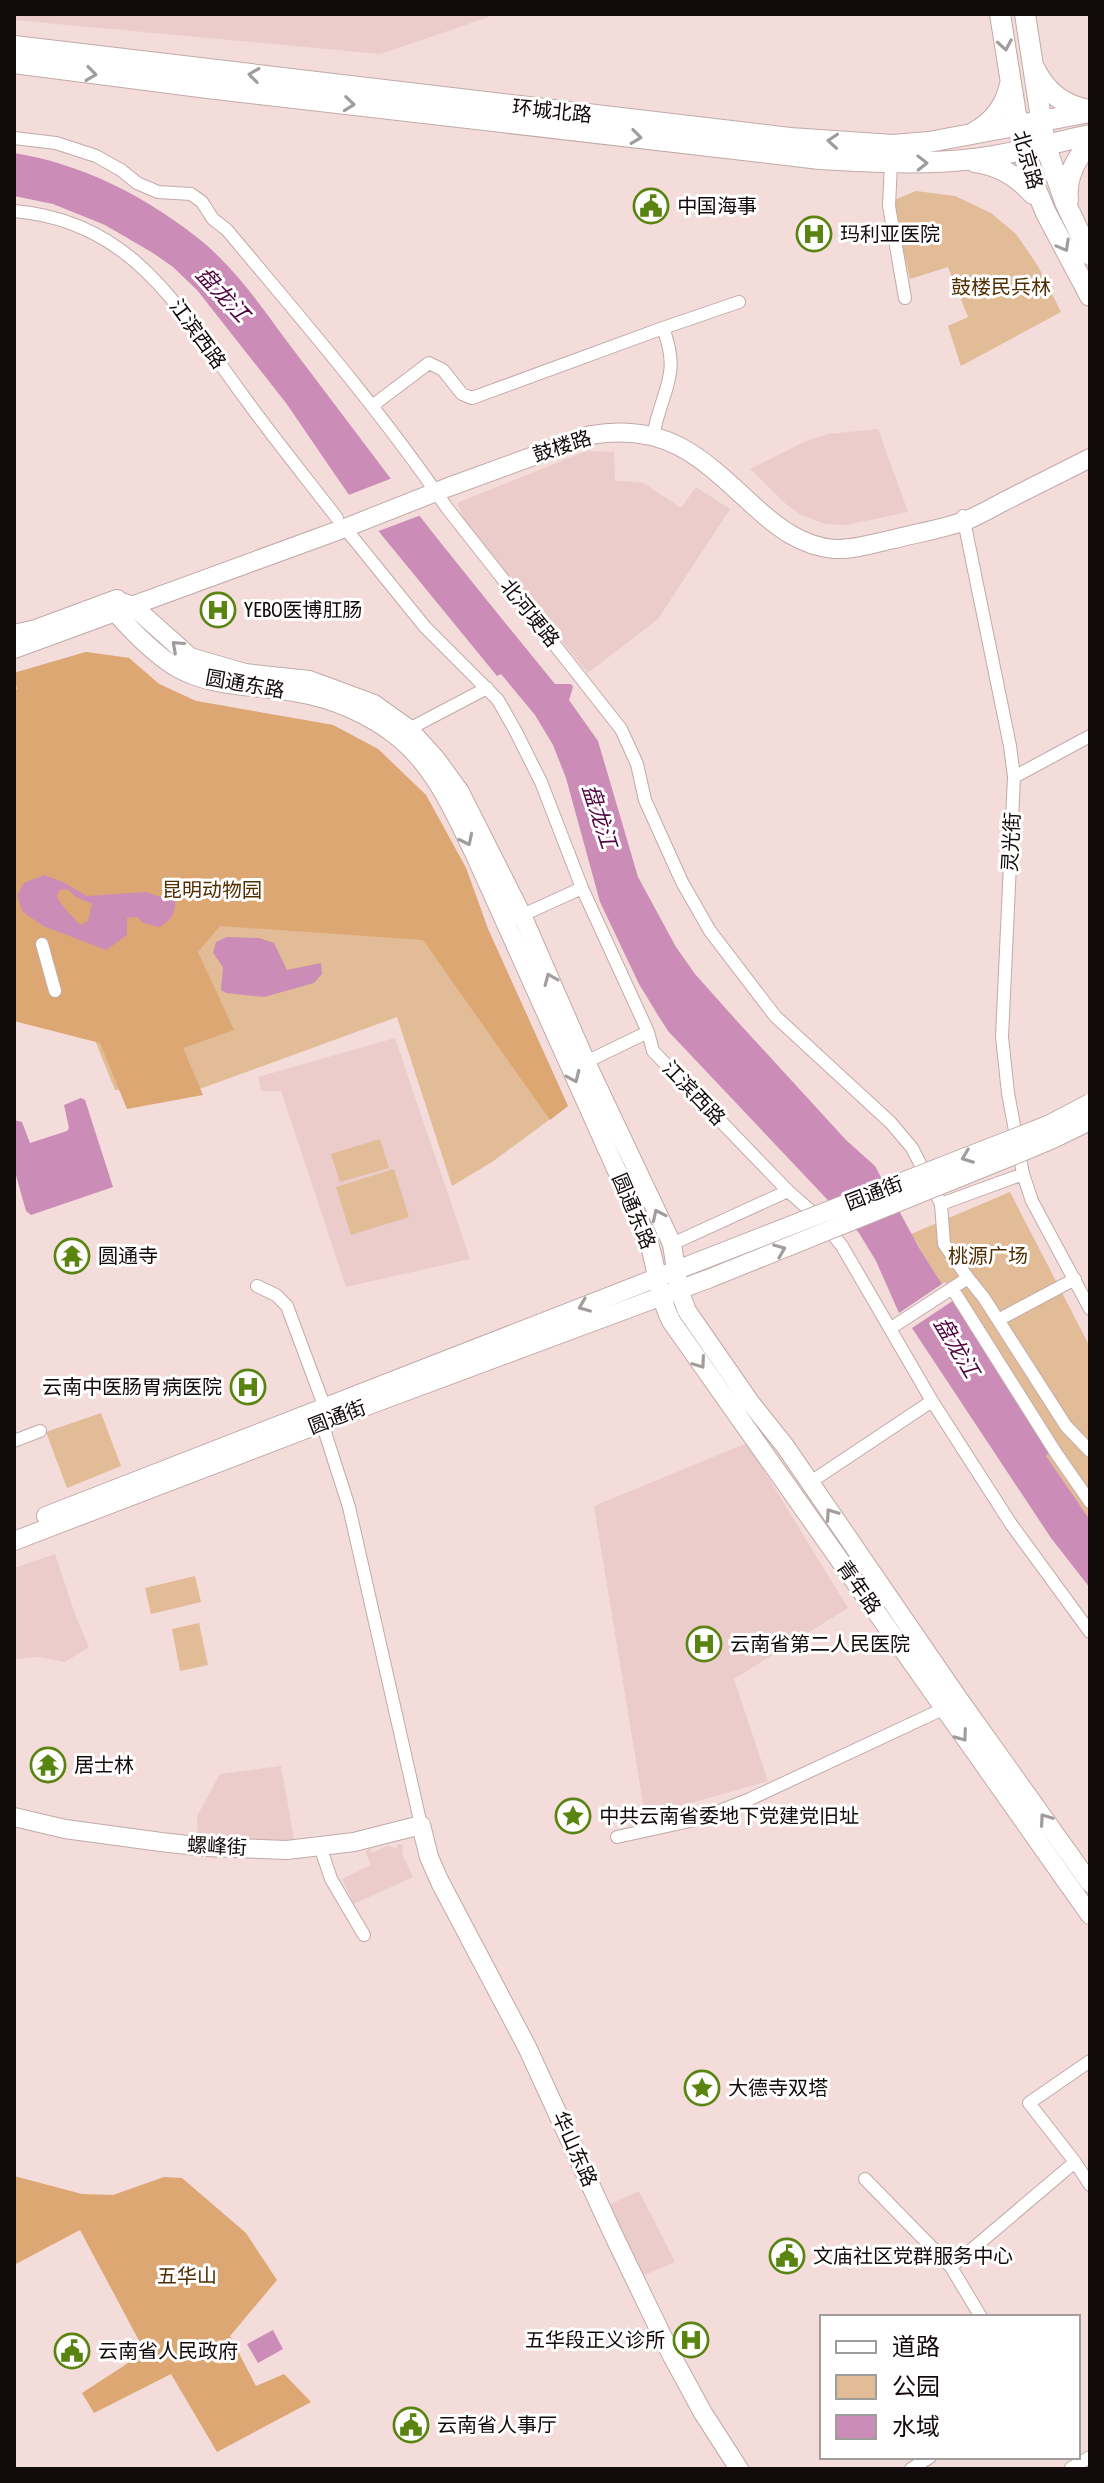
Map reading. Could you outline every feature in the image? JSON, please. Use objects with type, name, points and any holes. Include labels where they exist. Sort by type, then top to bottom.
[{"type":"main road","name":"北京路","points":[[1000,14],[1028,170],[1046,213],[1090,296]]},
{"type":"main road","name":"北京路","points":[[1025,14],[1045,144],[1071,216],[1090,255]]},
{"type":"main road","name":"环城北路","points":[[14,46],[790,138],[893,145],[967,136],[1090,111]]},
{"type":"main road","name":"环城北路","points":[[14,63],[820,159],[891,163],[955,161],[1090,135]]},
{"type":"main road","points":[[1033,65],[1043,84],[1056,97],[1090,111]]},
{"type":"main road","points":[[967,136],[997,115],[1007,97],[1011,77]]},
{"type":"main road","points":[[1071,216],[1069,177],[1077,158],[1090,144]]},
{"type":"main road","points":[[955,161],[983,163],[1005,171],[1032,192],[1046,213]]},
{"type":"main road","name":"鼓楼路","points":[[427,491],[589,426],[612,422],[655,427],[694,444],[794,527],[814,536],[837,540],[964,517],[1090,448]]},
{"type":"main road","name":"鼓楼路","points":[[14,649],[427,491],[591,435],[612,431],[656,435],[689,451],[790,535],[812,545],[837,549],[867,545],[964,517],[1090,458]]},
{"type":"main road","name":"鼓楼路","points":[[14,634],[122,606]]},
{"type":"main road","name":"圆通东路","points":[[122,606],[190,657],[245,673],[309,680],[374,704],[409,729],[436,759],[460,792],[648,1240],[665,1288]]},
{"type":"main road","name":"圆通东路","points":[[122,606],[136,635],[175,666],[205,679],[230,685],[300,693],[333,702],[368,717],[400,738],[423,764],[449,801],[514,919],[586,1062],[672,1244],[675,1271]]},
{"type":"main road","name":"园通街","points":[[665,1288],[675,1271],[1050,1124],[1090,1103]]},
{"type":"main road","name":"园通街","points":[[665,1288],[708,1279],[1039,1145],[1090,1121]]},
{"type":"main road","name":"圆通街","points":[[14,1529],[665,1288]]},
{"type":"main road","name":"青年路","points":[[665,1288],[687,1311],[750,1402],[785,1446],[1090,1883]]},
{"type":"main road","name":"青年路","points":[[665,1288],[671,1321],[1090,1915]]},
{"type":"main road","name":"圆通街","points":[[14,1541],[323,1416]]},
{"type":"main road","name":"螺峰街","points":[[14,1817],[65,1829],[205,1847],[287,1850],[354,1842],[421,1825]]},
{"type":"main road","name":"华山东路","points":[[421,1825],[429,1857],[440,1882],[527,2047],[661,2333],[690,2390],[739,2469]]},
{"type":"street","name":"北河埂路","points":[[14,138],[56,143],[96,156],[137,183],[158,192],[191,194],[227,230],[372,406],[427,491],[621,729],[637,764],[645,800],[682,882],[710,931],[775,1016],[891,1123],[912,1148],[941,1204]]},
{"type":"street","points":[[891,163],[889,206],[905,298]]},
{"type":"street","name":"江滨西路","points":[[14,211],[53,216],[92,232],[123,251],[175,300],[247,402],[341,523],[425,627],[498,700],[541,782],[582,888],[648,1032],[653,1051],[788,1191],[822,1221],[842,1246],[896,1324],[932,1401],[1011,1524],[1090,1632]]},
{"type":"street","points":[[372,406],[429,363],[443,370],[462,394],[472,398],[739,302]]},
{"type":"street","points":[[655,427],[661,401],[670,382],[672,361],[663,328]]},
{"type":"street","name":"灵光街","points":[[964,517],[1014,777],[1002,1037],[1008,1093],[1023,1174],[1032,1201],[1090,1309]]},
{"type":"street","points":[[409,729],[487,688]]},
{"type":"street","points":[[1014,777],[1090,736]]},
{"type":"street","points":[[514,919],[582,888]]},
{"type":"street","points":[[42,944],[55,991]]},
{"type":"street","points":[[586,1062],[648,1032]]},
{"type":"street","points":[[1023,1174],[941,1204],[944,1244],[998,1320],[1066,1426],[1090,1451]]},
{"type":"street","points":[[672,1244],[788,1191]]},
{"type":"street","points":[[896,1324],[968,1278]]},
{"type":"street","points":[[998,1320],[1075,1279]]},
{"type":"street","points":[[257,1286],[276,1295],[287,1306],[323,1416],[349,1507],[421,1825]]},
{"type":"street","points":[[951,1288],[1090,1502]]},
{"type":"street","points":[[809,1483],[932,1401]]},
{"type":"street","points":[[14,1441],[40,1431]]},
{"type":"street","points":[[617,1837],[699,1819],[750,1799],[943,1709]]},
{"type":"street","points":[[320,1846],[331,1879],[364,1935]]},
{"type":"street","points":[[1090,2061],[1029,2103],[1090,2185]]},
{"type":"street","points":[[951,2267],[1075,2162]]},
{"type":"street","points":[[865,2179],[951,2267],[980,2315]]},
{"type":"street","points":[[1069,2465],[1090,2457]]},
{"type":"shaded area","points":[[14,14],[489,14],[489,17],[380,54],[14,20]]},
{"type":"shaded area","points":[[878,429],[908,512],[846,525],[825,524],[801,515],[786,504],[750,469],[804,442],[828,434]]},
{"type":"shaded area","points":[[587,451],[614,452],[615,481],[642,482],[681,508],[696,487],[730,509],[658,619],[588,673],[467,526],[457,503]]},
{"type":"shaded area","points":[[395,1038],[470,1259],[346,1287],[281,1091],[261,1091],[258,1077]]},
{"type":"shaded area","name":"云南省第二人民医院","points":[[747,1443],[848,1608],[734,1679],[768,1781],[645,1816],[594,1506]]},
{"type":"shaded area","points":[[55,1554],[89,1647],[65,1662],[38,1657],[14,1659],[14,1568]]},
{"type":"shaded area","points":[[281,1766],[295,1844],[198,1844],[197,1816],[220,1774]]},
{"type":"shaded area","points":[[398,1844],[403,1845],[402,1854],[413,1877],[354,1904],[342,1879],[371,1865],[365,1851],[370,1848],[372,1853],[387,1846],[397,1848]]},
{"type":"shaded area","points":[[639,2191],[675,2262],[642,2276],[608,2205]]},
{"type":"green space","name":"鼓楼民兵林","points":[[916,191],[955,196],[991,213],[1016,234],[1038,266],[1061,312],[961,366],[948,326],[968,317],[948,267],[910,279],[892,201]]},
{"type":"green space","name":"昆明动物园","points":[[86,652],[129,658],[159,684],[196,701],[333,725],[378,749],[426,795],[466,868],[488,929],[568,1106],[492,1162],[452,1186],[397,1017],[194,1091],[115,1090],[88,1023],[14,691],[17,689],[14,673]]},
{"type":"green space","name":"昆明动物园","points":[[86,652],[129,658],[159,684],[196,701],[333,725],[378,749],[426,795],[466,868],[488,929],[568,1106],[550,1120],[423,940],[220,926],[198,952],[234,1030],[183,1048],[203,1095],[127,1109],[100,1043],[14,1021],[14,691],[17,689],[14,673]]},
{"type":"green space","points":[[380,1139],[389,1168],[340,1182],[331,1154]]},
{"type":"green space","points":[[394,1169],[409,1217],[351,1235],[336,1187]]},
{"type":"green space","name":"桃源广场","points":[[1010,1192],[1090,1347],[1090,1520],[1045,1456],[1049,1454],[956,1298],[945,1282],[942,1284],[911,1234]]},
{"type":"green space","points":[[101,1413],[121,1466],[67,1488],[46,1432]]},
{"type":"green space","points":[[195,1576],[201,1602],[151,1614],[145,1588]]},
{"type":"green space","points":[[199,1623],[208,1665],[180,1671],[172,1629]]},
{"type":"green space","name":"五华山","points":[[14,2176],[82,2194],[113,2195],[164,2177],[182,2178],[246,2233],[277,2280],[230,2336],[256,2386],[284,2374],[311,2402],[217,2452],[171,2374],[94,2413],[82,2393],[145,2352],[80,2230],[14,2265]]},
{"type":"water","name":"盘龙江","points":[[14,153],[62,164],[132,194],[194,235],[244,284],[408,502],[555,684],[571,684],[569,700],[598,741],[638,877],[676,947],[695,974],[736,1020],[846,1140],[875,1166],[942,1284],[899,1313],[876,1261],[859,1233],[668,1031],[639,984],[600,902],[566,778],[553,745],[535,715],[501,674],[497,676],[349,495],[286,403],[197,290],[173,267],[105,225],[53,204],[14,196]]},
{"type":"water","points":[[44,875],[87,896],[145,892],[175,901],[174,910],[169,920],[159,927],[143,923],[137,917],[127,918],[127,935],[106,950],[43,926],[23,912],[17,896],[24,883]],"holes":[[[67,889],[92,904],[88,921],[80,925],[57,896],[60,890]]]},
{"type":"water","points":[[227,937],[259,938],[274,943],[287,970],[321,963],[322,974],[314,983],[264,997],[226,993],[221,990],[223,967],[213,953],[216,942]]},
{"type":"water","points":[[81,1098],[85,1100],[113,1187],[31,1215],[26,1211],[14,1168],[14,1120],[22,1122],[30,1143],[67,1131],[64,1105]]},
{"type":"water","name":"盘龙江","points":[[954,1300],[1049,1453],[1046,1456],[1090,1520],[1090,1588],[1051,1538],[912,1328]]},
{"type":"water","points":[[273,2330],[283,2349],[258,2363],[247,2344]]},
{"type":"pier","points":[[395,477],[424,514],[376,532],[346,496]]},
{"type":"place","name":"中国海事","points":[[651,206]]},
{"type":"place","name":"玛利亚医院","points":[[814,234]]},
{"type":"place","name":"YEBO医博肛肠","points":[[218,610]]},
{"type":"place","name":"圆通寺","points":[[72,1256]]},
{"type":"place","name":"云南中医肠胃病医院","points":[[248,1387]]},
{"type":"place","name":"云南省第二人民医院","points":[[704,1644]]},
{"type":"place","name":"居士林","points":[[48,1765]]},
{"type":"place","name":"中共云南省委地下党建党旧址","points":[[573,1816]]},
{"type":"place","name":"大德寺双塔","points":[[702,2088]]},
{"type":"place","name":"文庙社区党群服务中心","points":[[787,2256]]},
{"type":"place","name":"五华段正义诊所","points":[[691,2340]]},
{"type":"place","name":"云南省人民政府","points":[[72,2351]]},
{"type":"place","name":"云南省人事厅","points":[[411,2425]]}]
